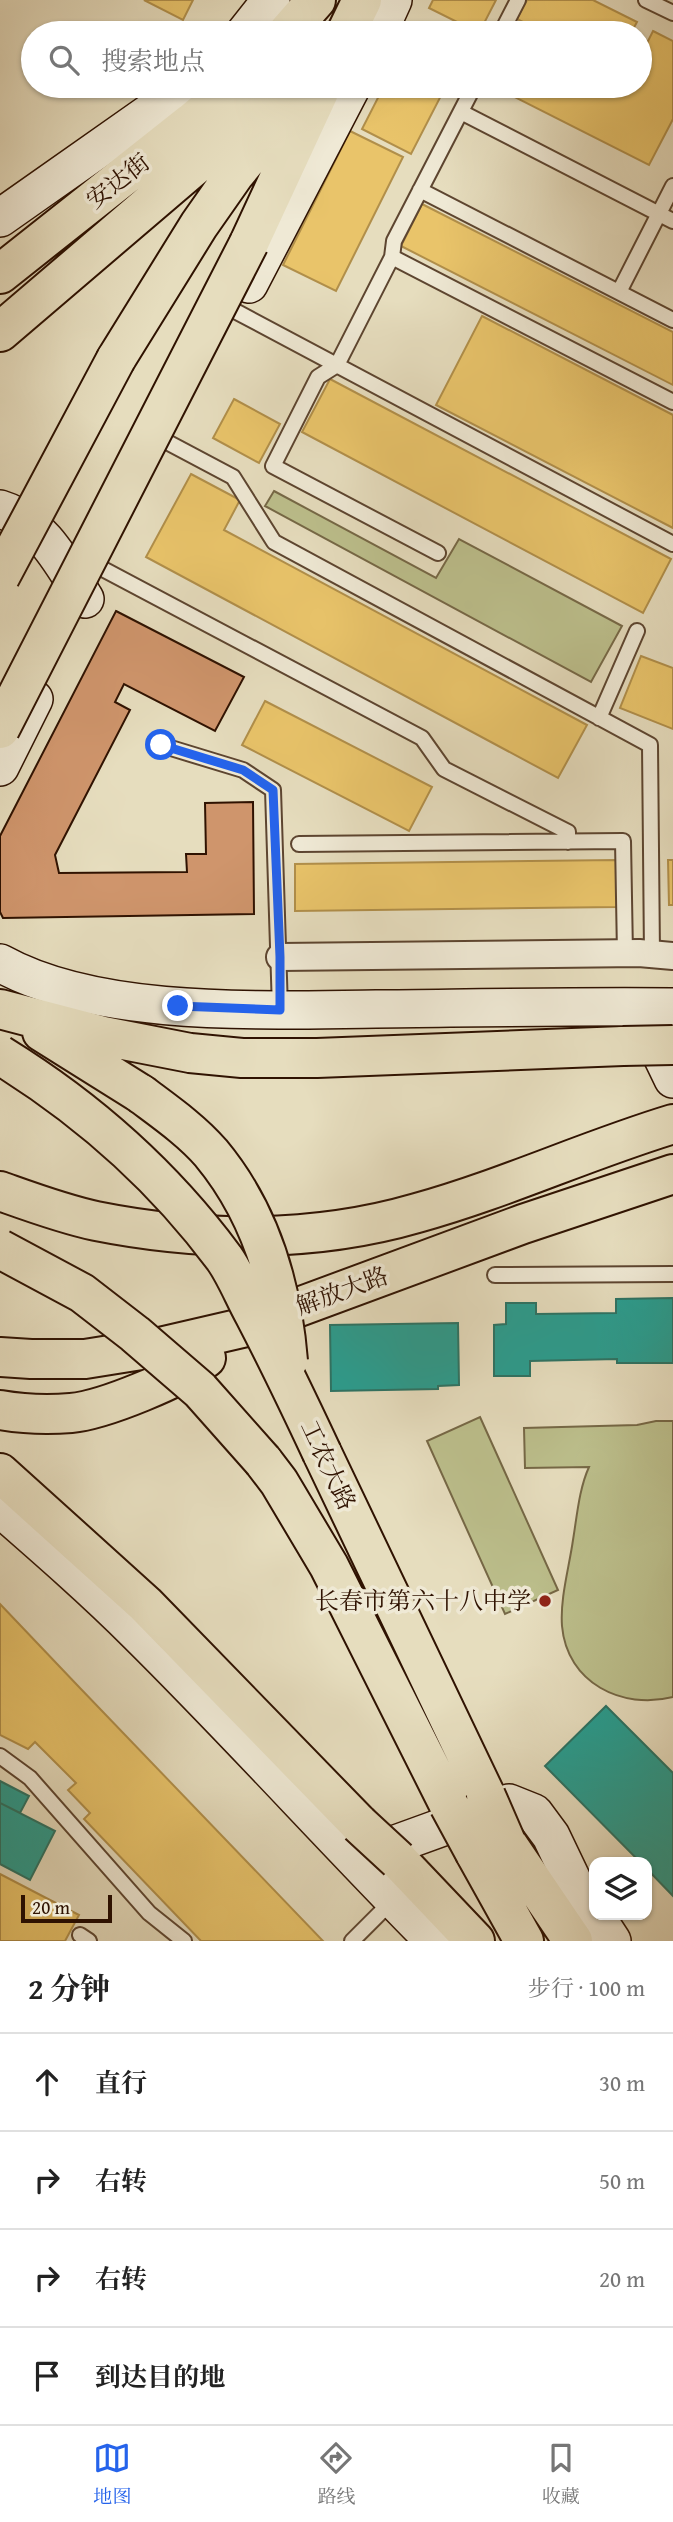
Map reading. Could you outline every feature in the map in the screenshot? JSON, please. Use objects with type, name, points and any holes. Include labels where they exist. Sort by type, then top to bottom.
[{"type":"main road","points":[[298,21],[316,0]]},
{"type":"main road","points":[[308,21],[316,0]]},
{"type":"main road","points":[[352,21],[362,0]]},
{"type":"main road","name":"安达街","points":[[1,273],[221,98]]},
{"type":"main road","points":[[0,332],[206,156],[263,98]]},
{"type":"main road","points":[[0,577],[116,359],[220,195],[297,98]]},
{"type":"main road","points":[[0,729],[249,243],[316,98]]},
{"type":"main road","points":[[6,1011],[152,1045],[243,1058],[317,1058],[673,1045]]},
{"type":"main road","points":[[6,1011],[141,1094],[180,1123],[210,1152],[234,1184],[252,1216],[274,1273],[286,1330],[290,1384]]},
{"type":"main road","name":"工农大路","points":[[0,1055],[43,1082],[118,1140],[225,1259],[290,1384],[486,1796],[491,1848],[524,1941]]},
{"type":"main road","points":[[0,1191],[94,1221],[174,1234],[282,1235],[356,1228],[417,1214],[488,1191],[634,1135],[673,1124]]},
{"type":"main road","name":"解放大路","points":[[0,1357],[31,1360],[85,1359],[160,1347],[242,1328],[523,1224],[669,1175]]},
{"type":"main road","name":"工农大路","points":[[0,1249],[82,1293],[135,1334],[201,1390],[263,1461],[279,1482],[329,1566],[449,1805],[573,1941]]},
{"type":"main road","points":[[0,1410],[21,1413],[73,1413],[125,1398],[194,1368],[242,1328]]},
{"type":"main road","points":[[0,1473],[145,1604],[356,1841],[398,1860],[475,1941]]},
{"type":"street","points":[[254,21],[271,0]]},
{"type":"street","points":[[383,21],[393,0]]},
{"type":"street","points":[[0,218],[168,98]]},
{"type":"street","points":[[0,767],[346,98]]},
{"type":"street","points":[[0,509],[23,519],[93,583]]},
{"type":"street","points":[[280,957],[662,955]]},
{"type":"street","points":[[0,963],[49,984],[114,999],[178,1006],[280,1010],[656,1007],[673,1079]]},
{"type":"street","points":[[0,1508],[56,1557],[356,1841],[393,1900],[434,1941]]},
{"type":"street","points":[[356,1841],[509,1803],[534,1813],[551,1836],[573,1882],[589,1905]]},
{"type":"street","points":[[599,1920],[612,1941]]},
{"type":"lane","points":[[507,21],[518,0]]},
{"type":"lane","points":[[646,0],[673,13]]},
{"type":"lane","points":[[438,553],[273,466],[318,377],[337,365],[392,257],[394,241],[468,98]]},
{"type":"lane","points":[[461,112],[673,221]]},
{"type":"lane","points":[[619,292],[673,186]]},
{"type":"lane","points":[[420,190],[673,320]]},
{"type":"lane","points":[[392,257],[673,402]]},
{"type":"lane","points":[[235,311],[673,544]]},
{"type":"lane","points":[[167,442],[233,477],[274,542],[650,745],[662,955]]},
{"type":"lane","points":[[93,583],[422,738],[444,769],[568,832],[568,842]]},
{"type":"lane","points":[[599,718],[637,631]]},
{"type":"lane","points":[[161,745],[243,770],[273,790],[280,1010]]},
{"type":"lane","points":[[299,845],[623,841],[625,954]]},
{"type":"lane","points":[[495,1275],[673,1274]]},
{"type":"lane","points":[[0,1756],[30,1778],[149,1913],[184,1941]]},
{"type":"lane","points":[[352,1941],[393,1900]]},
{"type":"green space","points":[[274,491],[436,578],[459,539],[622,626],[591,682],[265,506]]},
{"type":"green space","points":[[480,1417],[558,1590],[505,1614],[427,1441]]},
{"type":"green space","points":[[673,1421],[673,1697],[654,1700],[617,1695],[600,1688],[574,1663],[566,1646],[562,1615],[579,1503],[589,1467],[525,1468],[524,1428],[637,1425]]},
{"type":"building: 住宅","points":[[144,0],[193,0],[183,20]]},
{"type":"building: 住宅","points":[[433,0],[496,0],[485,21],[455,21],[429,8]]},
{"type":"building: 住宅","points":[[527,0],[593,0],[635,21],[521,21],[517,19]]},
{"type":"building: 住宅","points":[[653,31],[673,41],[673,119],[649,165],[517,98],[652,98]]},
{"type":"building: 住宅","points":[[378,98],[440,98],[411,154],[362,129]]},
{"type":"building: 住宅","points":[[350,131],[403,157],[336,291],[283,265]]},
{"type":"building: 住宅","points":[[422,204],[673,332],[673,385],[401,246]]},
{"type":"building: 住宅","points":[[482,316],[673,415],[673,528],[436,405]]},
{"type":"building: 住宅","points":[[330,379],[671,559],[643,613],[302,432]]},
{"type":"building: 住宅","points":[[234,399],[280,424],[259,463],[213,438]]},
{"type":"building: 住宅","points":[[191,474],[240,500],[224,530],[587,725],[558,778],[146,557]]},
{"type":"building: 住宅","points":[[641,656],[673,668],[673,729],[620,708]]},
{"type":"building: 住宅","points":[[265,701],[432,787],[409,831],[242,745]]},
{"type":"building: 住宅","points":[[616,860],[617,907],[295,911],[295,864]]},
{"type":"building: 住宅","points":[[668,860],[673,860],[673,905],[669,905]]},
{"type":"building: 住宅","points":[[0,1604],[323,1941],[201,1941],[84,1819],[90,1813],[68,1790],[76,1783],[35,1742],[28,1749],[0,1735]]},
{"type":"building: 住宅","points":[[0,1874],[79,1915],[65,1941],[0,1941]]},
{"type":"building: 学校","points":[[673,1298],[673,1363],[617,1363],[617,1359],[530,1361],[530,1376],[494,1376],[494,1325],[506,1324],[506,1303],[536,1303],[536,1314],[616,1313],[616,1299]]},
{"type":"building: 学校","points":[[458,1323],[459,1385],[438,1386],[438,1389],[331,1391],[330,1325]]},
{"type":"building: 学校","points":[[606,1706],[673,1773],[673,1896],[652,1874],[652,1857],[635,1857],[545,1766]]},
{"type":"building: 学校","points":[[0,1781],[29,1796],[20,1813],[0,1803]]},
{"type":"building: 学校","points":[[0,1803],[55,1831],[30,1880],[0,1864]]},
{"type":"building: 其他","points":[[116,611],[244,677],[215,731],[124,684],[115,702],[130,710],[55,855],[59,873],[187,872],[186,854],[206,854],[205,803],[253,802],[254,914],[3,918],[0,912],[0,836]]},
{"type":"place","name":"长春市第六十八中学","points":[[545,1601]]},
{"type":"route","points":[[161,745],[243,770],[273,790],[280,1010],[178,1006]]}]
